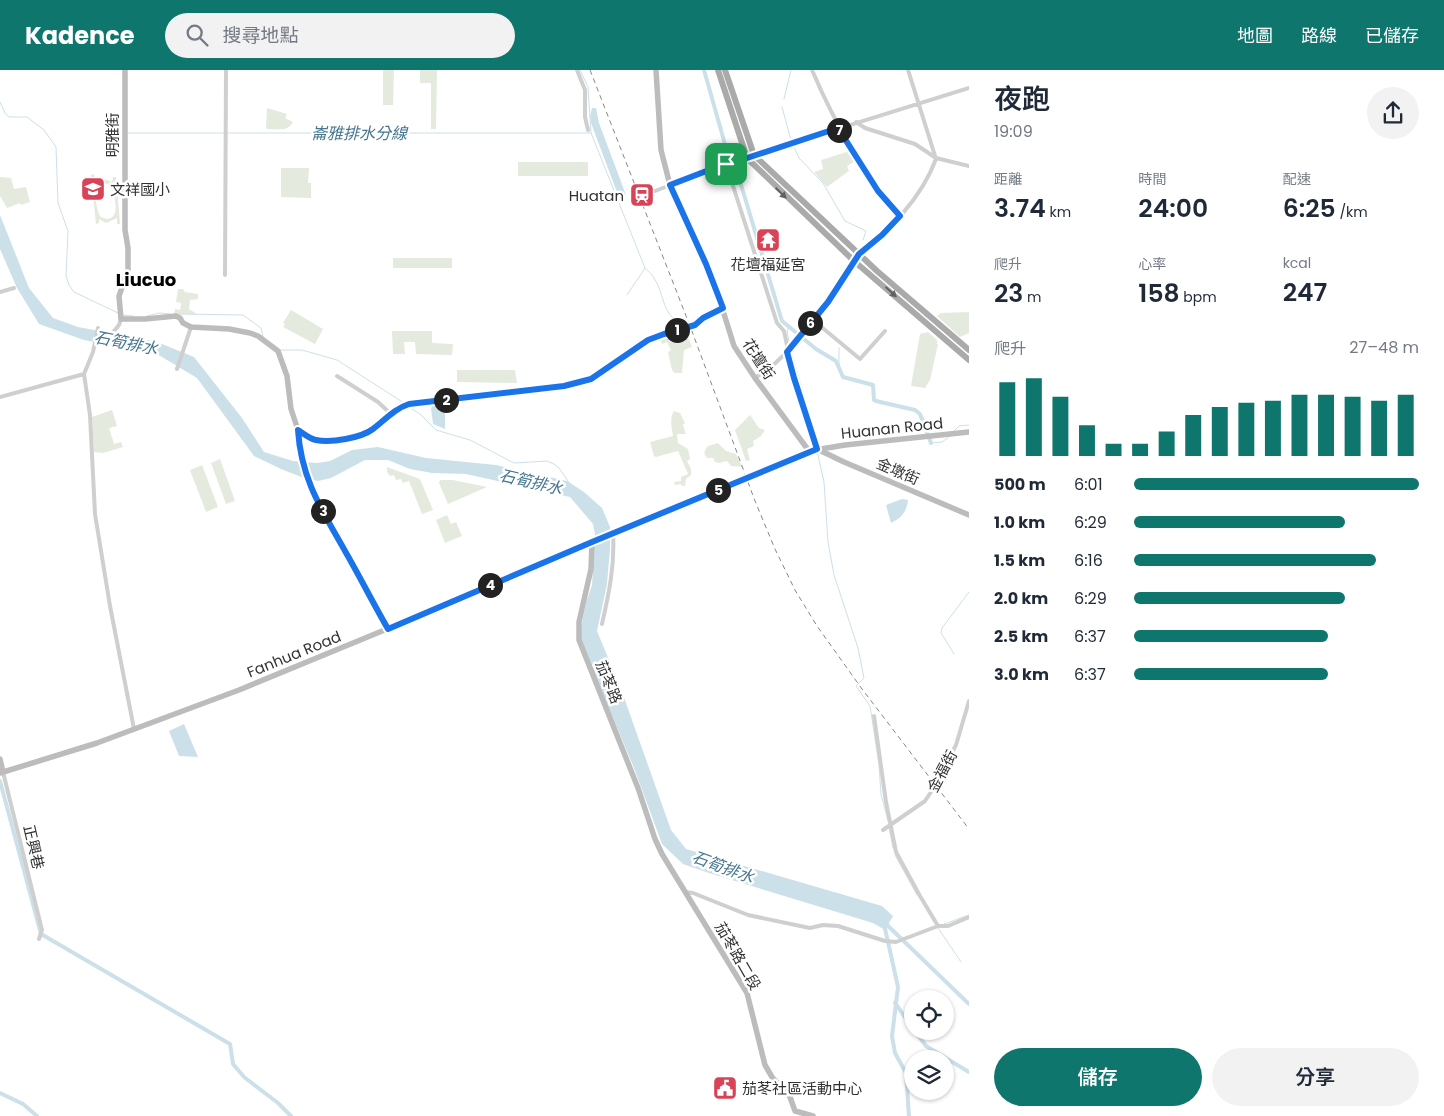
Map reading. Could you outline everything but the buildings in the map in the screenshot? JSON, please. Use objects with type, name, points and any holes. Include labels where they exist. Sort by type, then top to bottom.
[{"type":"main road","points":[[718,70],[747,158],[854,261],[969,360]]},
{"type":"main road","points":[[725,70],[754,156],[859,254],[969,350]]},
{"type":"street","name":"明雅街","points":[[121,319],[119,296],[128,267],[128,248],[125,230],[125,70]]},
{"type":"street","points":[[225,275],[226,70]]},
{"type":"street","points":[[577,70],[585,90],[588,130]]},
{"type":"street","name":"花壇街","points":[[656,70],[661,150],[670,185],[706,264],[723,308],[733,342],[756,378],[809,451]]},
{"type":"street","points":[[812,70],[838,128],[878,191],[900,216]]},
{"type":"street","points":[[756,378],[787,352],[843,282],[859,254],[882,235],[900,216],[918,195],[932,171],[936,158],[908,70]]},
{"type":"street","points":[[655,191],[735,160],[754,156],[856,122],[969,88]]},
{"type":"street","points":[[856,122],[865,128],[915,144],[936,158],[969,166]]},
{"type":"street","points":[[602,624],[612,577],[613,533],[817,449],[794,378],[784,331],[777,323],[728,163]]},
{"type":"street","points":[[0,292],[14,288]]},
{"type":"street","points":[[298,430],[314,440],[324,441],[356,437],[372,430],[391,414],[409,404],[564,386],[587,380],[598,375],[648,340],[695,325],[703,318],[723,308]]},
{"type":"street","points":[[114,331],[121,319],[176,316],[180,318],[182,323],[191,327],[229,329],[250,333],[258,336],[278,351],[287,376],[291,410],[298,430],[308,482],[334,533],[388,629]]},
{"type":"street","points":[[813,320],[860,359],[885,331]]},
{"type":"street","points":[[177,369],[186,348],[191,327]]},
{"type":"street","points":[[98,328],[93,352],[84,374],[90,415],[97,537],[134,729]]},
{"type":"street","points":[[0,397],[84,374]]},
{"type":"street","points":[[337,376],[378,402],[391,414]]},
{"type":"street","name":"Huanan Road","points":[[817,449],[969,432]]},
{"type":"street","name":"金墩街","points":[[817,449],[969,515]]},
{"type":"street","name":"Fanhua Road","points":[[2,772],[90,745],[239,690],[613,533]]},
{"type":"street","name":"茄苳路","points":[[592,542],[591,569],[579,622],[580,640],[638,788],[650,827]]},
{"type":"street","name":"金福街","points":[[883,830],[925,801],[931,792],[956,745],[969,701]]},
{"type":"street","points":[[874,716],[891,824],[890,829],[896,852],[938,926]]},
{"type":"street","name":"正興巷","points":[[0,759],[42,930],[39,939]]},
{"type":"street","name":"茄苳路二段","points":[[650,827],[659,849],[747,993],[764,1060],[769,1072],[790,1097],[795,1111],[813,1116]]},
{"type":"street","points":[[685,892],[693,893],[748,915],[810,928],[838,926],[885,941],[898,941],[938,926],[948,926],[969,917]]},
{"type":"shaded area","points":[[383,70],[394,70],[393,105],[383,105]]},
{"type":"shaded area","points":[[420,70],[437,70],[436,129],[431,129],[431,83],[420,83]]},
{"type":"shaded area","points":[[267,108],[287,114],[285,118],[293,122],[286,129],[266,128]]},
{"type":"shaded area","points":[[850,151],[855,161],[847,166],[849,171],[827,187],[814,172],[823,169],[821,160]]},
{"type":"shaded area","points":[[518,162],[588,162],[588,176],[518,176]]},
{"type":"shaded area","points":[[281,168],[309,168],[308,183],[311,183],[311,198],[281,197]]},
{"type":"shaded area","points":[[94,174],[96,183],[104,179],[112,182],[113,177],[116,177],[120,224],[117,224],[117,218],[106,223],[99,219],[99,223],[96,224],[91,175]],"holes":[[[103,183],[108,184],[114,194],[116,208],[113,216],[107,219],[101,217],[99,213],[96,204],[96,194]]]},
{"type":"shaded area","points":[[0,177],[11,178],[14,189],[26,187],[30,202],[21,205],[20,203],[7,208],[0,196]]},
{"type":"shaded area","points":[[393,258],[452,258],[452,268],[393,268]]},
{"type":"shaded area","points":[[178,289],[198,294],[198,299],[190,300],[189,309],[197,314],[174,314],[175,309],[180,310],[181,303],[176,302]]},
{"type":"shaded area","points":[[291,310],[323,329],[315,344],[283,327],[285,324],[283,323]]},
{"type":"shaded area","points":[[969,312],[969,333],[960,337],[937,316],[941,313]]},
{"type":"shaded area","points":[[392,331],[432,331],[432,343],[453,344],[452,355],[416,354],[415,342],[404,342],[405,354],[393,354]]},
{"type":"shaded area","points":[[679,331],[686,333],[692,347],[684,350],[682,373],[675,373],[672,370],[668,352],[671,350],[667,342],[662,344],[660,338]]},
{"type":"shaded area","points":[[928,332],[937,340],[938,344],[930,380],[925,388],[911,386],[920,334]]},
{"type":"shaded area","points":[[457,370],[515,370],[517,383],[457,382]]},
{"type":"shaded area","points":[[112,410],[117,426],[109,428],[114,444],[121,442],[123,447],[103,453],[94,452],[92,417]]},
{"type":"shaded area","points":[[674,411],[680,413],[685,423],[683,425],[686,434],[677,434],[678,443],[688,449],[690,459],[687,461],[691,469],[691,475],[686,479],[685,486],[681,484],[675,485],[674,482],[681,481],[681,477],[688,474],[678,451],[656,457],[650,442],[673,436],[671,420]]},
{"type":"shaded area","points":[[750,415],[759,428],[765,430],[761,436],[753,441],[754,446],[747,449],[750,460],[746,461],[735,430]]},
{"type":"shaded area","points":[[718,443],[726,451],[736,454],[742,467],[731,466],[727,461],[719,463],[715,462],[713,458],[707,458],[705,451],[708,446]]},
{"type":"shaded area","points":[[220,459],[235,501],[226,504],[211,463]]},
{"type":"shaded area","points":[[202,465],[218,507],[206,512],[190,470]]},
{"type":"shaded area","points":[[387,467],[420,479],[433,510],[422,514],[409,481],[403,483],[401,479],[396,480],[394,475],[390,476],[387,472]]},
{"type":"shaded area","points":[[440,480],[453,480],[487,487],[448,504],[439,483]]},
{"type":"shaded area","points":[[447,515],[451,524],[456,522],[462,536],[445,543],[436,520]]},
{"type":"water","points":[[592,108],[596,108],[599,123],[626,195],[620,200],[591,123]]},
{"type":"water","points":[[0,215],[29,288],[53,318],[78,327],[157,342],[194,357],[242,418],[264,452],[293,461],[317,463],[330,461],[352,450],[378,447],[426,458],[496,465],[567,481],[584,492],[602,508],[610,527],[607,584],[597,631],[621,689],[671,830],[686,849],[882,906],[893,916],[885,930],[873,923],[683,864],[662,844],[634,768],[579,637],[592,585],[595,534],[593,524],[570,497],[466,474],[432,473],[410,469],[388,460],[365,460],[331,478],[318,481],[304,478],[254,456],[197,378],[157,354],[84,340],[39,324],[17,288],[0,249]]},
{"type":"water","points":[[434,404],[445,405],[445,429],[433,424],[431,408]]},
{"type":"water","points":[[902,499],[908,500],[905,511],[901,517],[891,523],[886,505]]},
{"type":"water","points":[[184,724],[198,757],[179,756],[169,731]]},
{"type":"waterway","points":[[580,70],[588,87],[591,133],[645,268],[627,295]]},
{"type":"waterway","points":[[704,70],[728,155],[736,168],[782,321],[816,349],[836,361],[843,377],[873,385],[874,400],[915,410],[920,414],[931,443]]},
{"type":"waterway","points":[[784,99],[791,70]]},
{"type":"waterway","points":[[0,102],[9,117],[27,117],[44,130],[56,147],[58,203],[68,231],[66,276],[69,285],[74,292],[118,313]]},
{"type":"waterway","points":[[782,107],[791,140]]},
{"type":"waterway","name":"崙雅排水分線","points":[[128,133],[224,133]]},
{"type":"waterway","name":"崙雅排水分線","points":[[228,133],[591,133]]},
{"type":"waterway","points":[[793,145],[799,158],[823,183],[845,221],[866,231],[863,240]]},
{"type":"waterway","points":[[645,268],[658,285],[668,312],[677,321],[684,323]]},
{"type":"waterway","points":[[147,316],[159,313],[170,314]]},
{"type":"waterway","points":[[179,314],[243,315],[261,328],[263,337]]},
{"type":"waterway","points":[[122,315],[133,316]]},
{"type":"waterway","points":[[789,327],[787,331],[790,346]]},
{"type":"waterway","points":[[839,348],[839,365]]},
{"type":"waterway","points":[[280,350],[302,350],[337,360],[404,403]]},
{"type":"waterway","points":[[791,350],[818,445]]},
{"type":"waterway","points":[[407,406],[420,414],[436,430],[470,440],[514,463],[547,461],[554,464],[570,484]]},
{"type":"waterway","points":[[954,431],[959,426],[969,425]]},
{"type":"waterway","points":[[931,443],[942,442],[950,436]]},
{"type":"waterway","points":[[817,451],[824,482],[828,542],[834,575],[858,648],[864,678],[856,686],[870,706],[879,765],[881,794],[888,821]]},
{"type":"waterway","points":[[325,509],[355,565]]},
{"type":"waterway","points":[[954,654],[941,633],[942,628],[969,592]]},
{"type":"waterway","points":[[0,781],[41,934],[230,1044],[233,1064],[244,1077],[278,1103],[291,1116]]},
{"type":"waterway","points":[[889,828],[893,848]]},
{"type":"waterway","points":[[895,855],[917,895]]},
{"type":"waterway","points":[[944,924],[969,915]]},
{"type":"waterway","name":"石筍排水","points":[[884,922],[969,1004]]},
{"type":"waterway","points":[[884,924],[898,987],[892,1036],[895,1053],[906,1073],[909,1116]]},
{"type":"waterway","points":[[938,928],[961,962]]},
{"type":"waterway","points":[[895,1003],[904,1016]]},
{"type":"waterway","points":[[922,1040],[926,1046],[969,1072]]},
{"type":"waterway","points":[[0,1093],[23,1104],[37,1116]]},
{"type":"railway","points":[[590,70],[690,326],[755,501],[795,590],[817,626],[862,689],[969,829]]},
{"type":"place","name":"文祥國小","points":[[93,189]]},
{"type":"place","name":"Huatan","points":[[642,195]]},
{"type":"place","name":"花壇福延宮","points":[[768,240]]},
{"type":"place","name":"茄苳社區活動中心","points":[[725,1088]]},
{"type":"district","name":"Liucuo","points":[[146,279]]},
{"type":"route","points":[[838,128],[878,191],[900,216],[868,248],[859,254],[843,282],[787,352],[817,449],[388,629],[334,533],[308,482],[299,446],[298,430],[314,440],[324,441],[356,437],[372,430],[402,406],[409,404],[564,386],[583,382],[598,375],[648,340],[695,325],[703,318],[723,308],[706,264],[670,185],[726,164],[838,128]]}]
